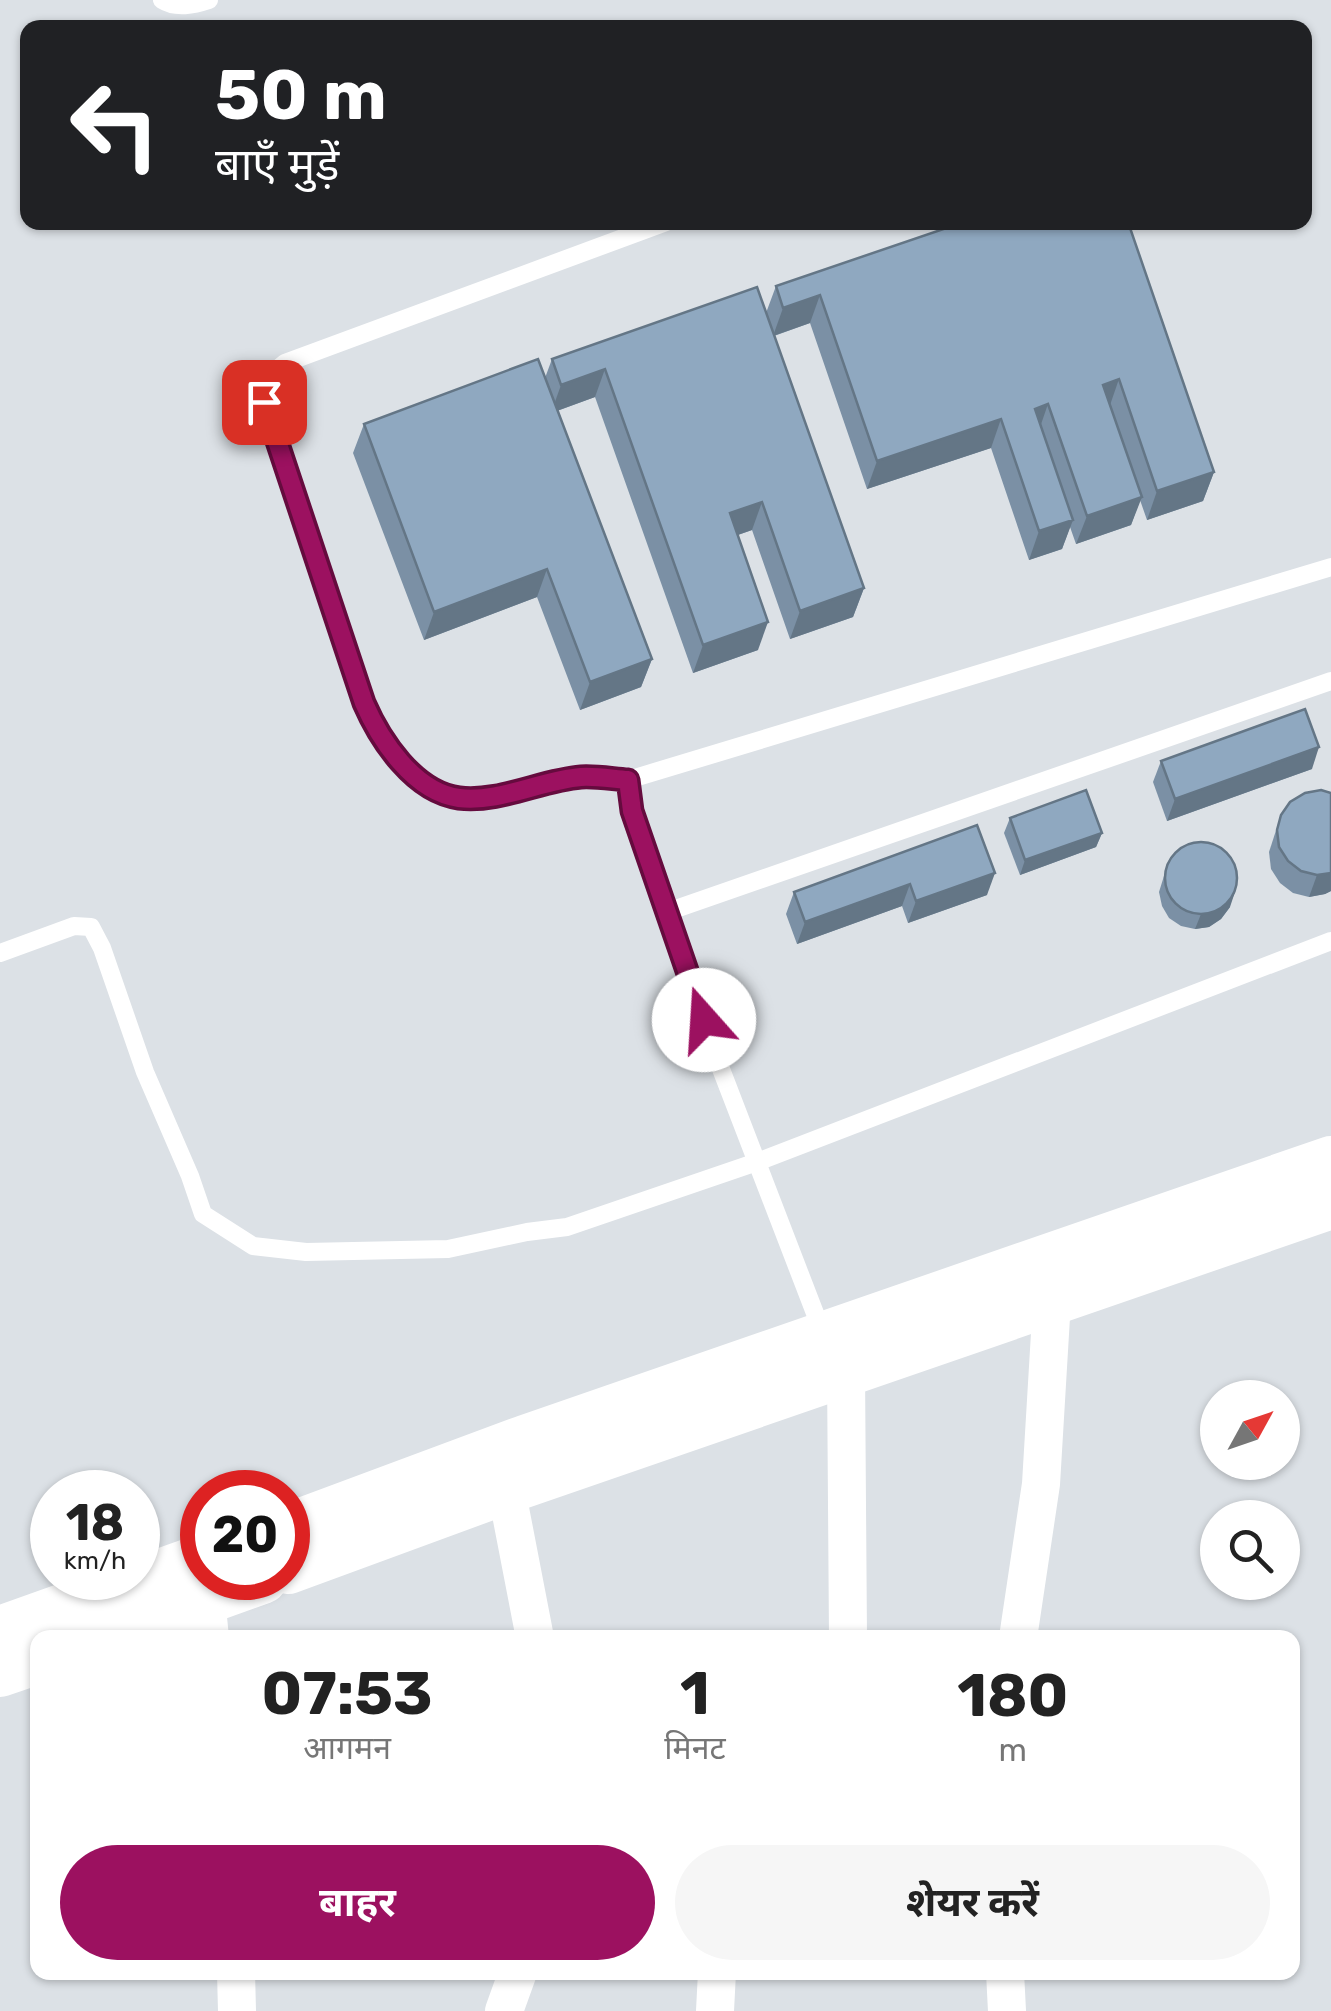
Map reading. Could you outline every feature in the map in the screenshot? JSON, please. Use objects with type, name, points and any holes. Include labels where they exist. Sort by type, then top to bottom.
[{"type":"main road","points":[[310,1560],[506,1488],[835,1353],[1331,1162]]},
{"type":"main road","points":[[310,1521],[525,1441],[835,1353],[1052,1300],[1331,1203]]},
{"type":"main road","points":[[75,1630],[202,1600]]},
{"type":"main road","points":[[0,1632],[30,1632]]},
{"type":"main road","points":[[0,1671],[30,1653]]},
{"type":"street","points":[[1019,1630],[1041,1484],[1052,1300]]},
{"type":"street","points":[[835,1353],[848,1630]]},
{"type":"street","points":[[506,1488],[533,1630]]},
{"type":"street","points":[[236,1980],[237,2011]]},
{"type":"street","points":[[504,2011],[515,1980]]},
{"type":"street","points":[[715,2011],[717,1980]]},
{"type":"street","points":[[1005,1980],[1007,2011]]},
{"type":"lane","points":[[162,0],[169,5],[193,5],[209,0]]},
{"type":"lane","points":[[644,230],[286,363],[268,378],[264,402],[364,703],[396,760],[430,786],[457,798],[582,777],[628,780],[1331,567]]},
{"type":"lane","points":[[667,912],[1331,682]]},
{"type":"lane","points":[[628,780],[632,811],[716,1056],[835,1353]]},
{"type":"lane","points":[[0,953],[74,926],[91,927],[203,1214],[253,1246],[306,1252],[448,1249],[566,1227],[758,1162],[1331,941]]},
{"type":"building","points":[[940,230],[1131,230],[1214,472],[1157,491],[1119,379],[1103,385],[1142,497],[1087,516],[1048,404],[1035,409],[1073,520],[1039,531],[1001,419],[877,461],[820,295],[783,308],[776,286]]},
{"type":"building","points":[[757,287],[864,588],[800,611],[762,502],[730,513],[768,622],[703,645],[605,369],[561,385],[552,359]]},
{"type":"building","points":[[538,359],[652,659],[590,682],[547,569],[434,612],[364,424]]},
{"type":"building","points":[[1305,709],[1319,747],[1175,799],[1161,761]]},
{"type":"building","points":[[1086,790],[1102,833],[1025,860],[1010,818]]},
{"type":"building","points":[[1321,790],[1331,793],[1331,873],[1317,875],[1301,871],[1288,861],[1279,847],[1277,830],[1290,802]]},
{"type":"building","points":[[977,825],[995,873],[916,901],[910,884],[805,922],[794,892]]},
{"type":"building","points":[[1201,842],[1226,853],[1237,878],[1226,903],[1201,914],[1176,903],[1165,878],[1176,853]]},
{"type":"route","points":[[264,402],[364,703],[396,760],[430,786],[457,798],[582,777],[628,780],[632,811],[704,1020]]}]
